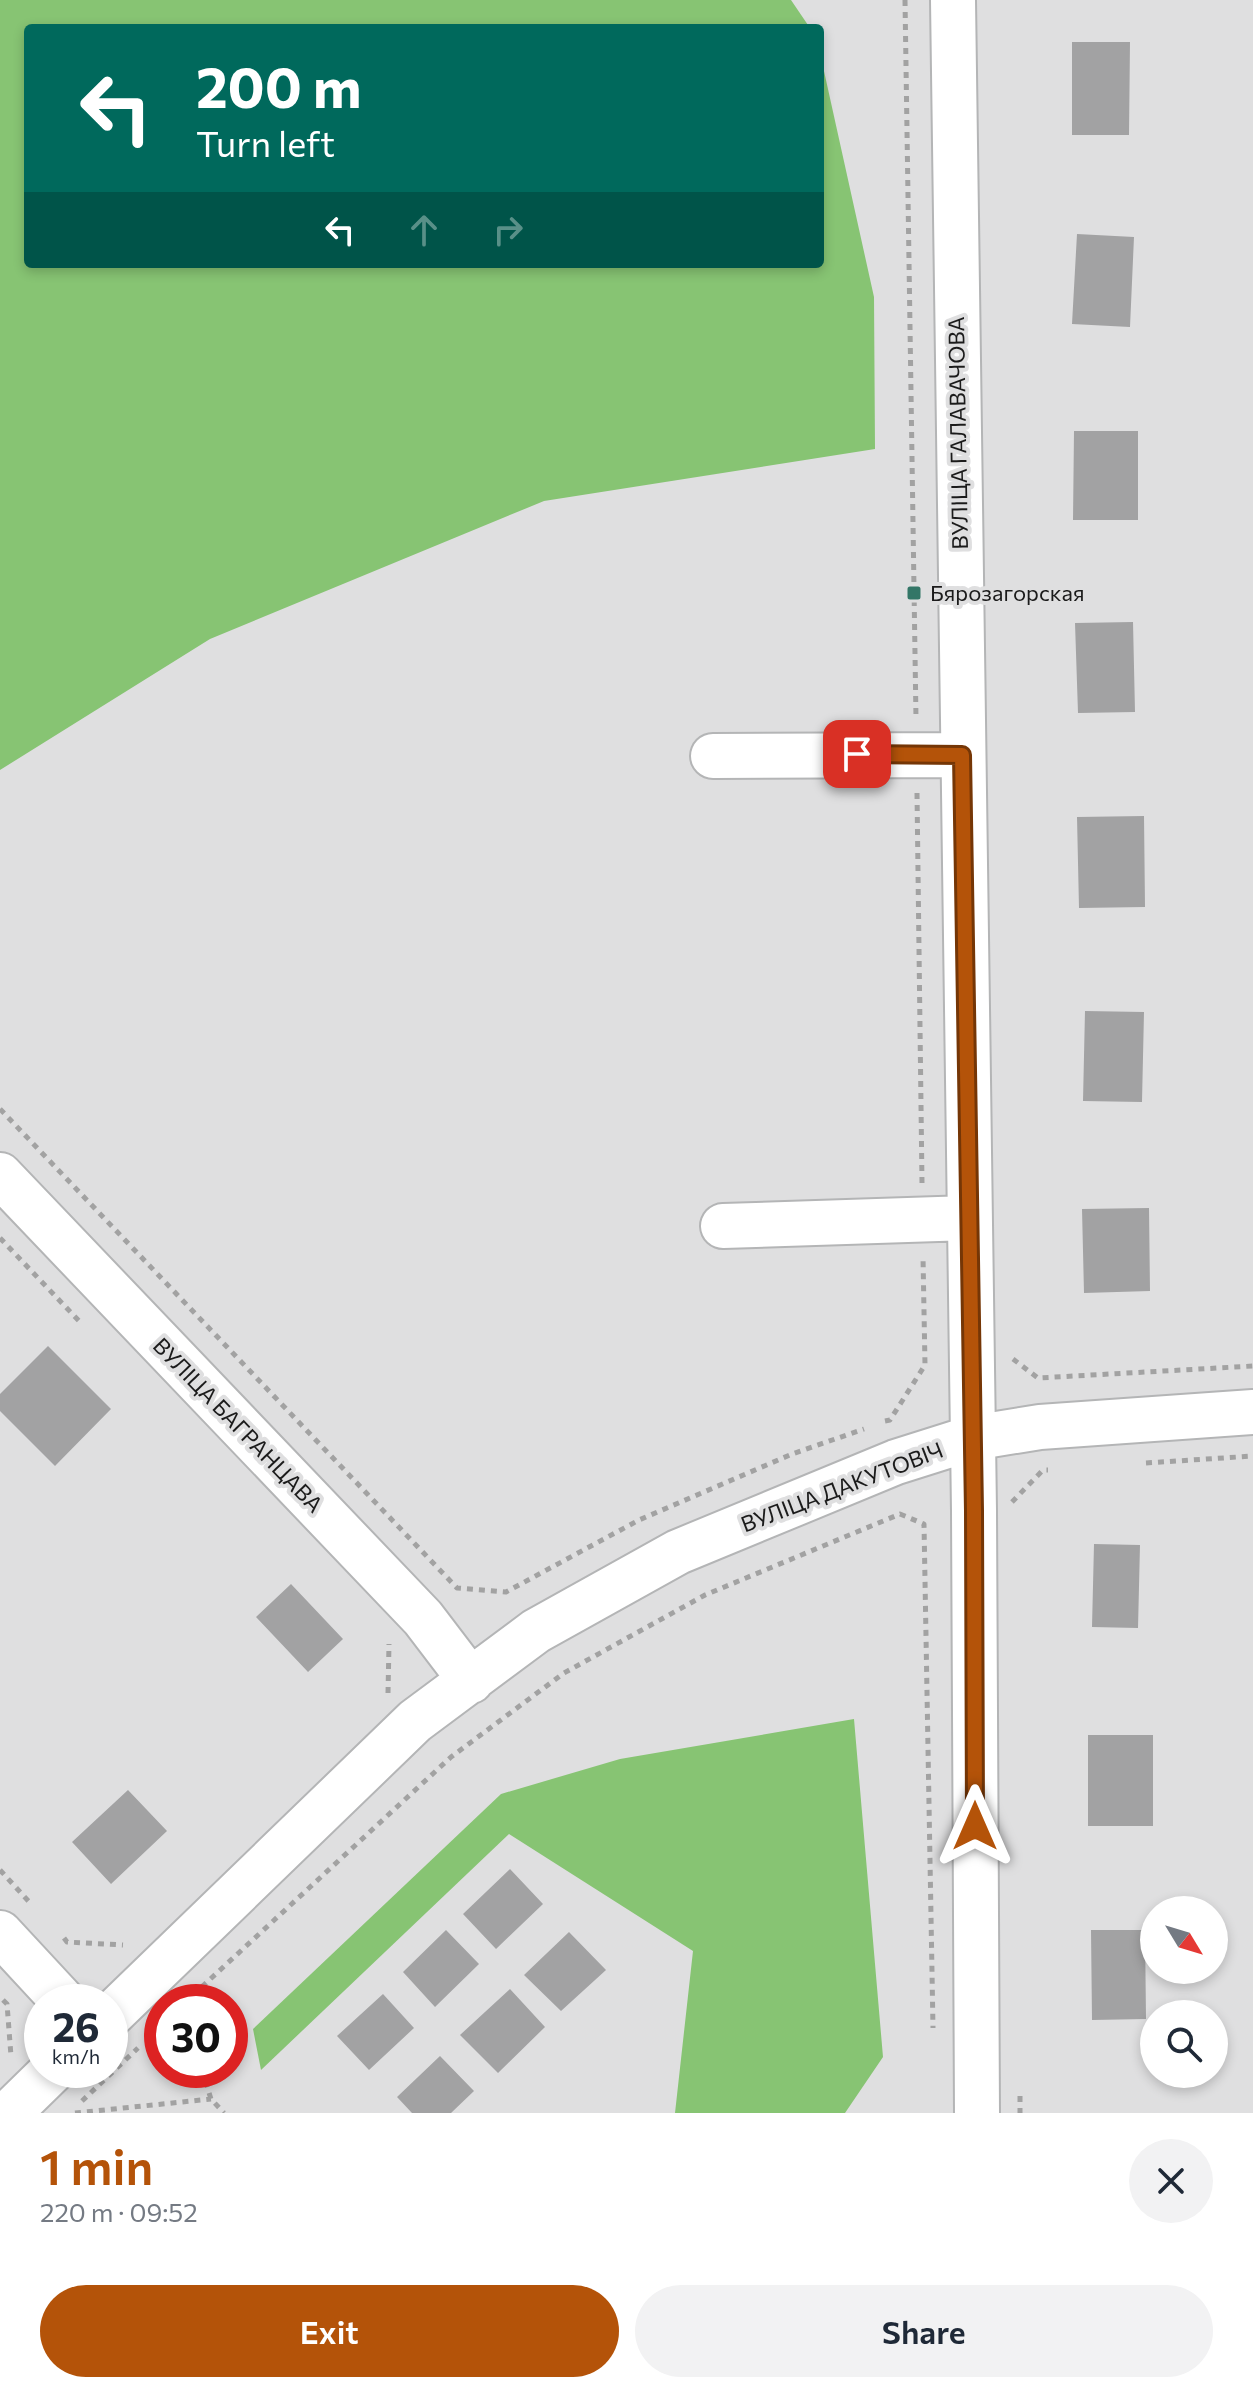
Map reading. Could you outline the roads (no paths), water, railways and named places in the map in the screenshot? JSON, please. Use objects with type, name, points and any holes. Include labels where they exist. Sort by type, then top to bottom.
[{"type":"street","name":"ВУЛІЦА ГАЛАВАЧОВА","points":[[953,0],[972,1438],[977,2113]]},
{"type":"street","points":[[713,756],[962,755]]},
{"type":"street","name":"ВУЛІЦА БАГРАНЦАВА","points":[[0,1175],[423,1618],[471,1681]]},
{"type":"street","points":[[723,1226],[969,1218]]},
{"type":"street","name":"ВУЛІЦА ДАКУТОВІЧ","points":[[128,1999],[415,1721],[536,1631],[678,1552],[896,1462],[972,1438],[1040,1427],[1253,1412]]},
{"type":"street","points":[[0,1933],[47,1984]]},
{"type":"street","points":[[9,2113],[35,2088]]},
{"type":"place","name":"Бярозагорская","points":[[914,593]]}]
